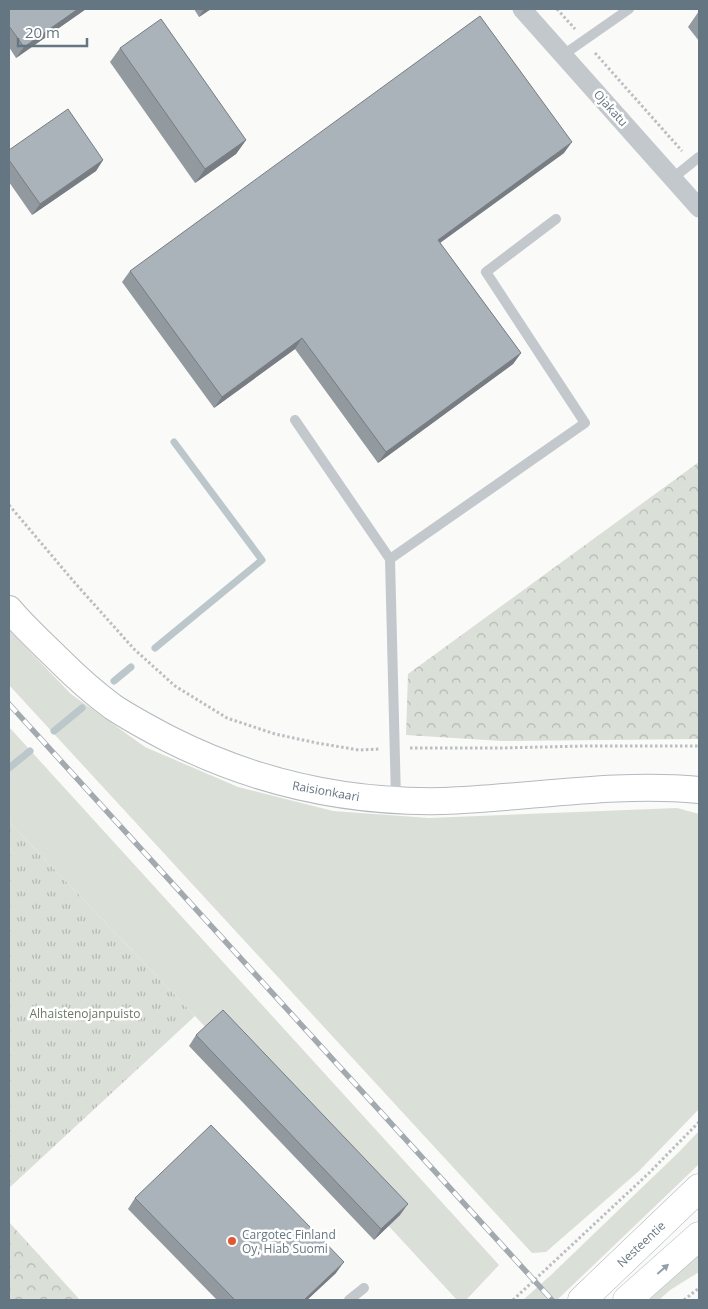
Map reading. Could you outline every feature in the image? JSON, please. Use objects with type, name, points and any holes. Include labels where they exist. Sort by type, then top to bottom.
[{"type":"main road","name":"Raisionkaari","points":[[9,609],[23,626],[83,683],[114,707],[149,729],[232,767],[292,786],[343,796],[396,801],[444,801],[632,788],[699,790]]},
{"type":"main road","name":"Nesteentie","points":[[582,1300],[699,1188]]},
{"type":"main road","points":[[627,1300],[699,1236]]},
{"type":"street","name":"Ojakatu","points":[[522,9],[699,208]]},
{"type":"lane","points":[[563,54],[629,9]]},
{"type":"lane","points":[[673,178],[696,160]]},
{"type":"lane","points":[[390,559],[585,423],[486,272],[556,219]]},
{"type":"lane","points":[[295,420],[390,559],[396,801]]},
{"type":"lane","points":[[349,1300],[364,1288]]},
{"type":"path","points":[[557,9],[696,160]]},
{"type":"path","points":[[9,505],[134,649],[175,686],[227,718],[275,734],[359,750],[395,748],[699,746]]},
{"type":"path","points":[[513,1300],[649,1173],[699,1122]]},
{"type":"path","points":[[684,1300],[699,1288]]},
{"type":"green space","points":[[699,462],[699,739],[502,741],[406,735],[408,674]]},
{"type":"green space","points":[[9,630],[71,694],[145,747],[238,787],[333,811],[429,818],[677,808],[699,814],[699,1109],[639,1171],[546,1252],[532,1253],[9,685]]},
{"type":"green space","points":[[9,727],[499,1265],[466,1300],[457,1300],[195,1016],[9,822]]},
{"type":"green space","name":"Alhaistenojanpuisto","points":[[9,822],[195,1016],[9,1188]]},
{"type":"green space","points":[[699,1131],[699,1164],[695,1168],[557,1300],[523,1300],[550,1276]]},
{"type":"green space","points":[[9,1222],[80,1300],[9,1300]]},
{"type":"green space","points":[[699,1251],[699,1272],[670,1290],[659,1300],[643,1300]]},
{"type":"building","points":[[9,9],[78,9],[24,47],[9,26]]},
{"type":"building","points":[[480,16],[572,142],[438,240],[521,353],[386,452],[302,338],[222,397],[130,271]]},
{"type":"building","points":[[161,19],[246,140],[205,169],[120,48]]},
{"type":"building","points":[[68,109],[103,160],[40,204],[9,160],[9,150]]},
{"type":"building","points":[[223,1010],[408,1204],[381,1229],[196,1035]]},
{"type":"building","name":"Cargotec Finland Oy, Hiab Suomi","points":[[211,1125],[344,1262],[304,1300],[235,1300],[135,1198]]},
{"type":"waterway","points":[[155,648],[262,560],[174,442]]},
{"type":"waterway","points":[[114,681],[131,667]]},
{"type":"waterway","points":[[54,731],[82,708]]},
{"type":"waterway","points":[[9,768],[30,751]]},
{"type":"railway","points":[[9,704],[552,1300]]},
{"type":"place","name":"Cargotec Finland Oy, Hiab Suomi","points":[[232,1241]]}]
